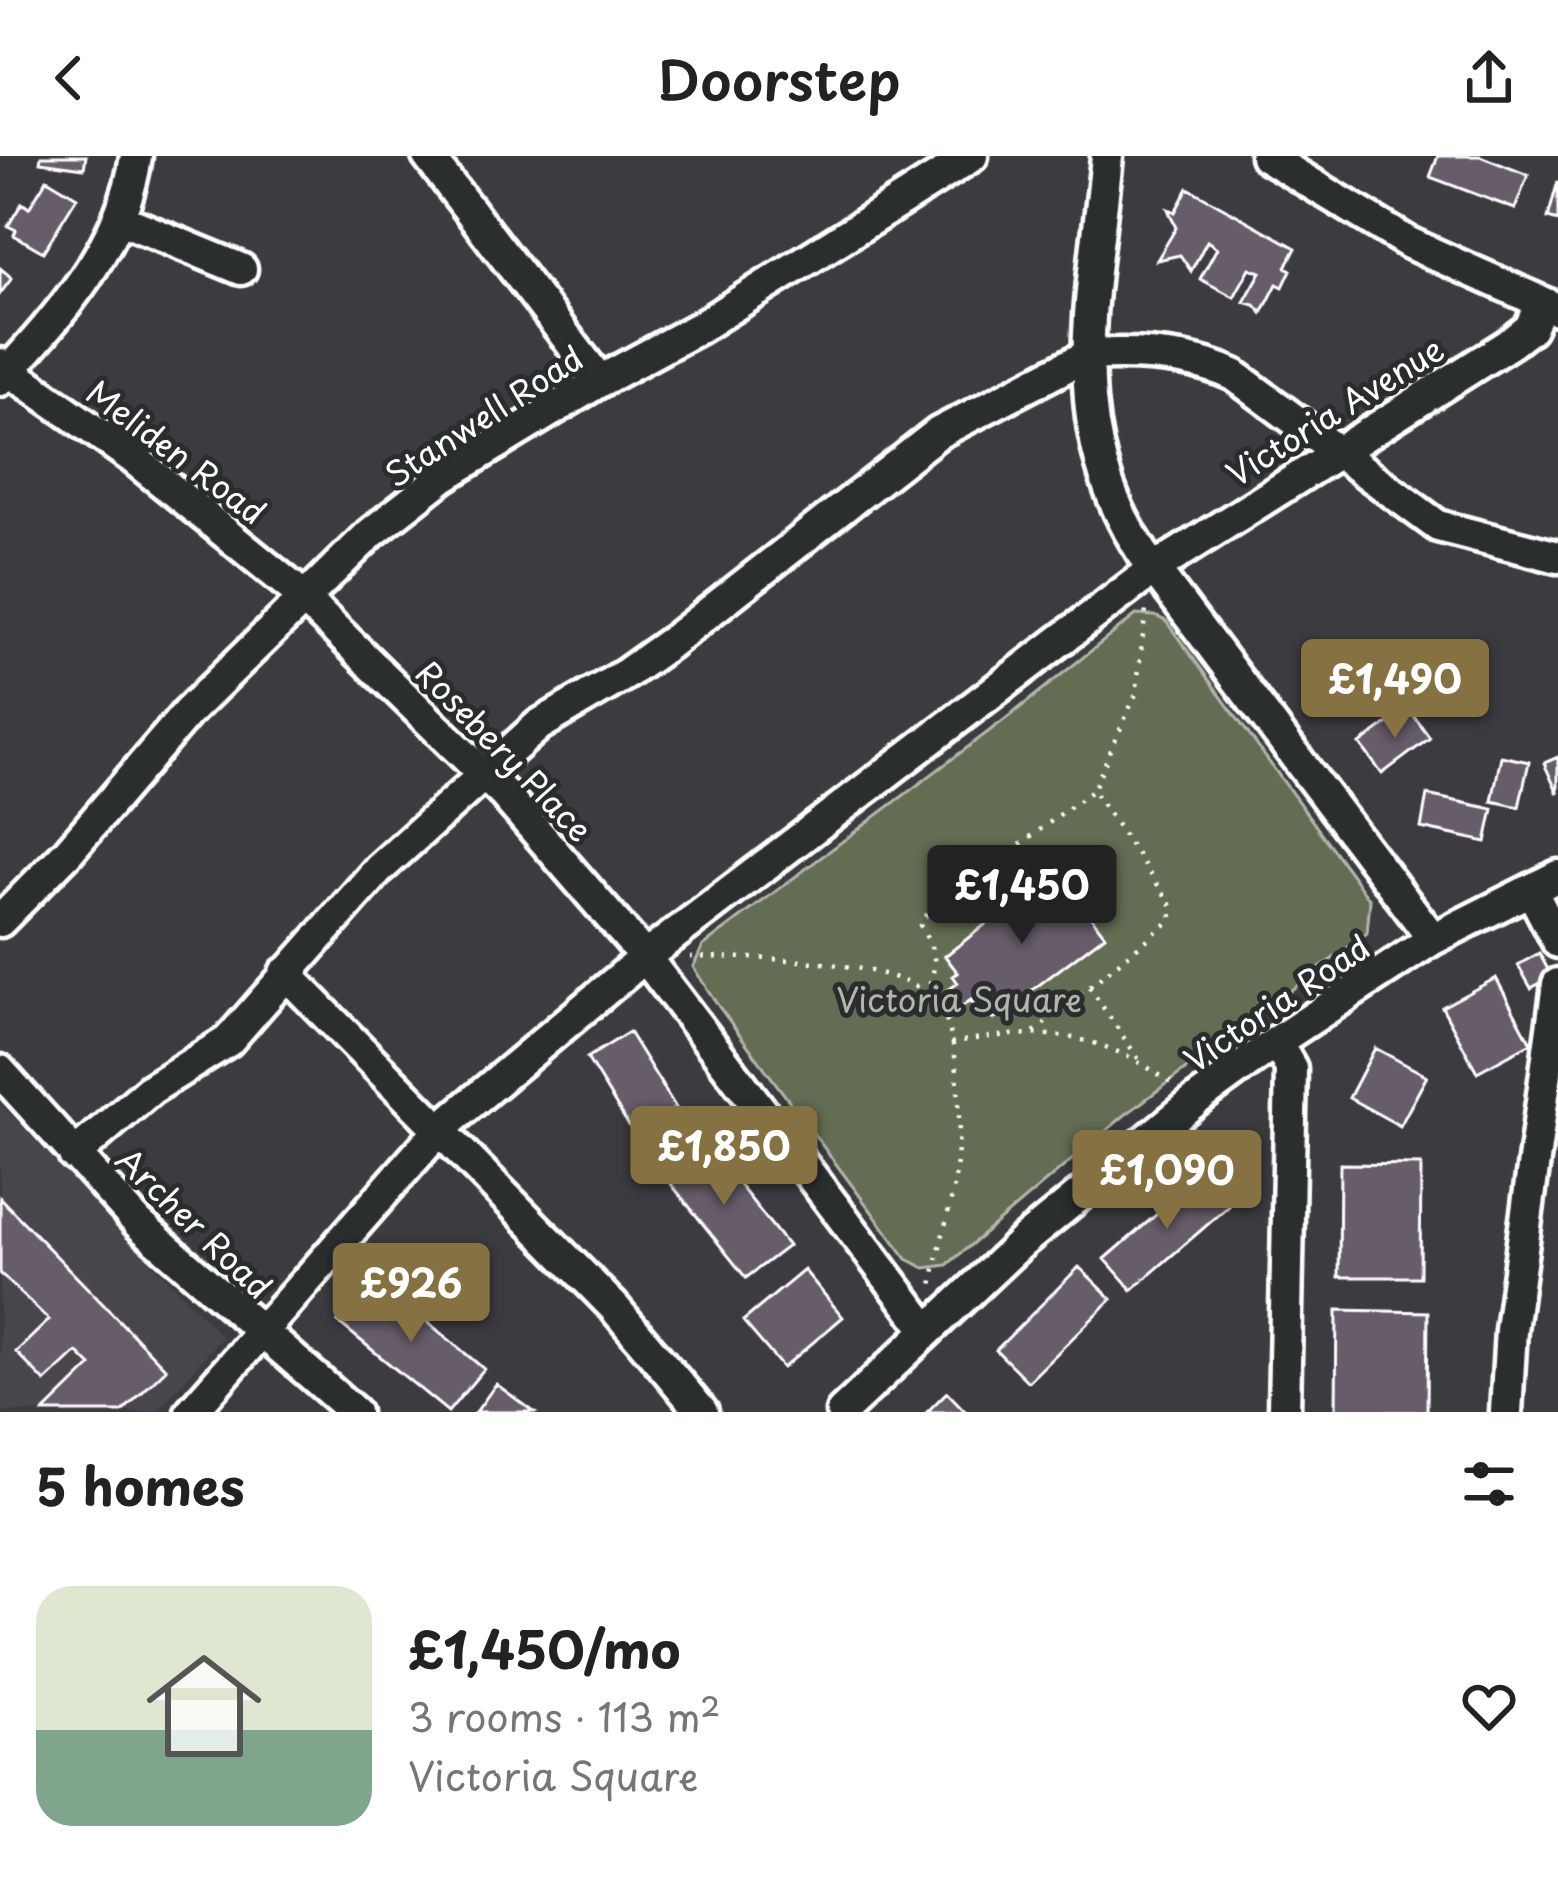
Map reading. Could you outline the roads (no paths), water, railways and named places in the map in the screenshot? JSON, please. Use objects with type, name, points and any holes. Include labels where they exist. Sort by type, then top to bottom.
[{"type":"street","points":[[3,372],[92,268],[120,219],[136,156]]},
{"type":"street","points":[[428,156],[600,381]]},
{"type":"street","name":"Stanwell Road","points":[[0,921],[68,852],[187,713],[371,533],[444,476],[600,381],[700,327],[972,156]]},
{"type":"street","points":[[1108,156],[1088,355],[1089,415],[1107,482],[1123,520],[1154,569],[1433,940]]},
{"type":"street","points":[[1266,156],[1409,243],[1549,307]]},
{"type":"street","points":[[120,219],[241,269]]},
{"type":"street","name":"Victoria Avenue","points":[[1154,569],[1512,342],[1549,307]]},
{"type":"street","points":[[74,1155],[151,1089],[228,1040],[379,868],[538,725],[671,642],[938,433],[1088,355],[1114,353],[1213,365],[1234,375],[1438,526],[1558,557]]},
{"type":"street","name":"Meliden Road","points":[[3,372],[134,458],[305,601]]},
{"type":"street","points":[[191,1412],[439,1130],[645,957],[1154,569]]},
{"type":"street","name":"Rosebery Place","points":[[305,601],[484,775],[645,957]]},
{"type":"street","points":[[1544,883],[1558,942]]},
{"type":"street","name":"Victoria Road","points":[[842,1412],[1022,1242],[1195,1101],[1433,940],[1544,883]]},
{"type":"street","points":[[645,957],[927,1329]]},
{"type":"street","points":[[285,973],[614,1307],[702,1412]]},
{"type":"street","points":[[1506,1412],[1511,1330],[1558,984]]},
{"type":"street","points":[[1276,1042],[1291,1067],[1284,1412]]},
{"type":"street","name":"Archer Road","points":[[0,1071],[139,1224],[354,1412]]},
{"type":"park label","name":"Victoria Square","points":[[959,998]]}]
